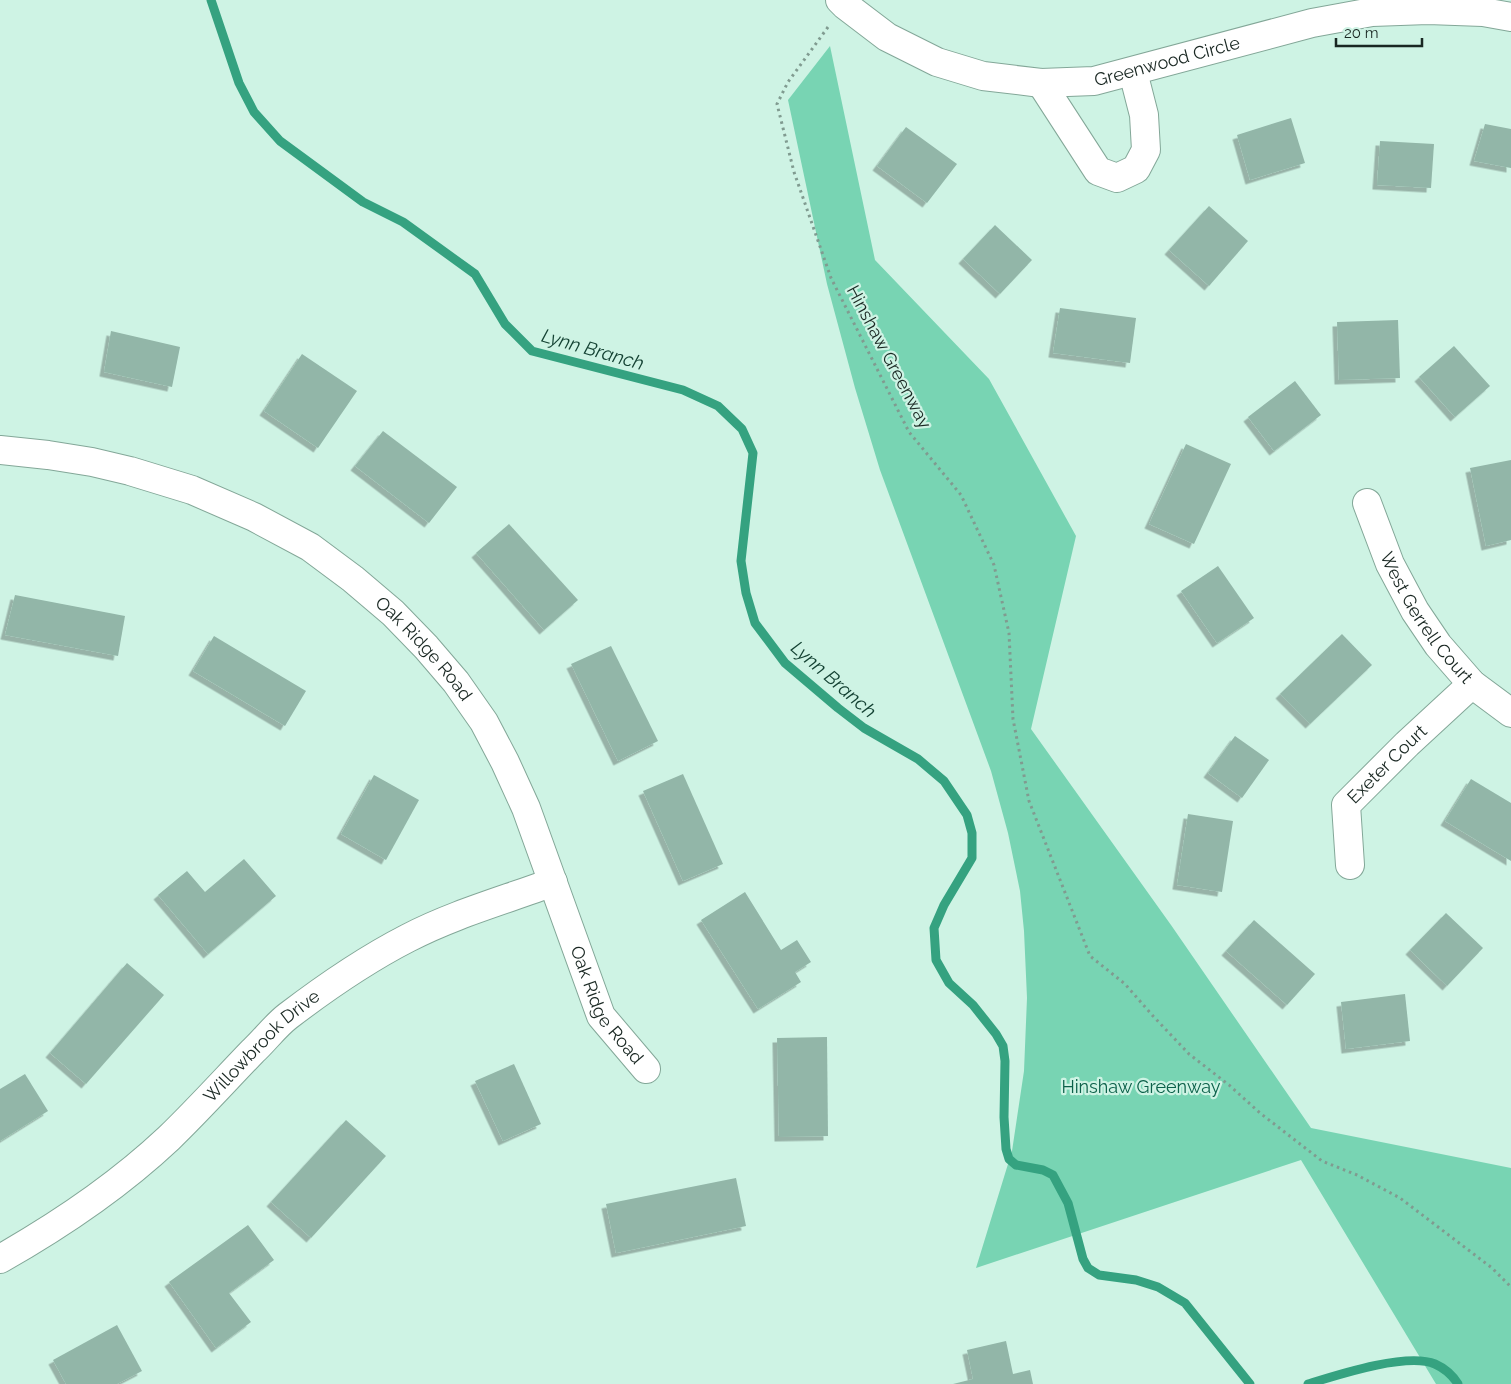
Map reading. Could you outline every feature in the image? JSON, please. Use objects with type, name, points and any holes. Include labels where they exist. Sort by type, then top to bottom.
[{"type":"street","name":"Greenwood Circle","points":[[843,3],[887,37],[937,62],[983,76],[1041,83],[1094,81],[1312,23],[1372,12],[1428,5],[1511,17]]},
{"type":"street","points":[[1041,83],[1098,171],[1117,178],[1136,169],[1146,150],[1144,115],[1133,72]]},
{"type":"street","name":"Oak Ridge Road","points":[[0,450],[92,462],[130,471],[192,490],[254,517],[310,547],[353,579],[392,613],[426,647],[456,682],[484,722],[506,762],[526,808],[601,1016],[646,1069]]},
{"type":"street","name":"West Gerrell Court","points":[[1367,503],[1390,564],[1415,611],[1438,645],[1472,684],[1511,713]]},
{"type":"street","name":"Exeter Court","points":[[1350,865],[1346,805],[1407,744],[1472,684]]},
{"type":"street","name":"Willowbrook Drive","points":[[0,1259],[52,1228],[138,1166],[169,1138],[286,1018],[359,965],[409,937],[445,921],[553,882]]},
{"type":"path","name":"Hinshaw Greenway","points":[[843,3],[788,82],[777,104],[784,135],[794,172],[831,278],[909,432],[961,495],[994,565],[1009,633],[1013,719],[1029,801],[1090,956],[1125,984],[1189,1054],[1229,1085],[1260,1114],[1322,1161],[1357,1175],[1400,1198],[1492,1268],[1511,1287]]},
{"type":"green space","name":"Hinshaw Greenway","points":[[830,46],[875,260],[989,379],[1076,536],[1031,729],[1171,925],[1311,1128],[1511,1168],[1511,1384],[1436,1384],[1301,1160],[976,1268],[1012,1151],[1024,1071],[1027,998],[1020,891],[1008,833],[991,771],[880,470],[855,388],[827,284],[788,100]]},
{"type":"building","points":[[1291,118],[1305,163],[1250,180],[1237,135]]},
{"type":"building","points":[[1485,124],[1511,129],[1511,168],[1474,161]]},
{"type":"building","points":[[906,127],[957,164],[927,203],[877,166]]},
{"type":"building","points":[[1380,141],[1434,144],[1431,188],[1377,185]]},
{"type":"building","points":[[1209,206],[1248,241],[1209,286],[1169,250]]},
{"type":"building","points":[[995,225],[1032,260],[1000,294],[963,259]]},
{"type":"building","points":[[1060,308],[1136,318],[1130,363],[1053,353]]},
{"type":"building","points":[[1398,320],[1400,378],[1339,380],[1337,322]]},
{"type":"building","points":[[111,331],[180,347],[172,387],[104,372]]},
{"type":"building","points":[[1454,346],[1490,386],[1455,417],[1419,377]]},
{"type":"building","points":[[302,354],[357,391],[318,448],[264,411]]},
{"type":"building","points":[[1295,381],[1321,415],[1274,451],[1248,417]]},
{"type":"building","points":[[383,431],[457,487],[429,523],[355,466]]},
{"type":"building","points":[[1186,444],[1231,464],[1194,544],[1149,524]]},
{"type":"building","points":[[1511,460],[1511,540],[1486,546],[1470,468]]},
{"type":"building","points":[[509,524],[578,600],[544,630],[476,553]]},
{"type":"building","points":[[1218,566],[1254,618],[1217,643],[1181,591]]},
{"type":"building","points":[[15,595],[125,616],[118,656],[5,635]]},
{"type":"building","points":[[1342,634],[1372,665],[1310,724],[1280,694]]},
{"type":"building","points":[[214,636],[306,691],[285,726],[193,671]]},
{"type":"building","points":[[611,646],[658,741],[618,761],[571,664]]},
{"type":"building","points":[[1235,736],[1269,760],[1242,798],[1208,773]]},
{"type":"building","points":[[683,774],[723,864],[683,881],[643,791]]},
{"type":"building","points":[[374,775],[419,800],[386,860],[341,834]]},
{"type":"building","points":[[1471,779],[1511,803],[1511,861],[1445,821]]},
{"type":"building","points":[[1188,814],[1233,821],[1222,892],[1177,885]]},
{"type":"building","points":[[244,859],[276,896],[208,954],[158,895],[187,871],[205,892]]},
{"type":"building","points":[[745,892],[781,950],[797,940],[811,962],[795,972],[801,982],[758,1009],[701,920]]},
{"type":"building","points":[[1446,913],[1483,948],[1447,986],[1410,950]]},
{"type":"building","points":[[1254,920],[1315,974],[1287,1005],[1226,951]]},
{"type":"building","points":[[127,963],[164,995],[86,1084],[50,1053]]},
{"type":"building","points":[[1405,994],[1410,1041],[1346,1049],[1341,1002]]},
{"type":"building","points":[[827,1037],[828,1136],[779,1137],[777,1038]]},
{"type":"building","points":[[514,1064],[541,1124],[503,1141],[475,1081]]},
{"type":"building","points":[[25,1074],[48,1111],[0,1141],[0,1089]]},
{"type":"building","points":[[346,1120],[386,1156],[311,1238],[271,1202]]},
{"type":"building","points":[[736,1178],[746,1226],[616,1253],[606,1204]]},
{"type":"building","points":[[248,1225],[274,1260],[229,1293],[251,1322],[216,1348],[169,1282]]},
{"type":"building","points":[[117,1325],[142,1371],[117,1384],[66,1384],[53,1360]]},
{"type":"building","points":[[1006,1341],[1013,1374],[1030,1370],[1033,1384],[953,1384],[973,1379],[967,1350]]},
{"type":"waterway","name":"Lynn Branch","points":[[211,0],[239,83],[254,112],[280,141],[363,202],[403,222],[475,274],[505,324],[532,351],[683,390],[718,406],[742,429],[753,453],[741,561],[746,593],[755,623],[785,663],[838,708],[864,728],[918,759],[944,781],[967,815],[972,833],[972,858],[944,905],[934,928],[936,960],[949,983],[973,1005],[1003,1046],[1005,1061],[1004,1117],[1006,1149],[1009,1159],[1016,1165],[1043,1170],[1053,1175],[1068,1203],[1083,1259],[1088,1268],[1099,1275],[1136,1280],[1158,1287],[1185,1303],[1250,1384]]},
{"type":"waterway","name":"Lynn Branch","points":[[1308,1384],[1372,1366],[1407,1361],[1423,1361],[1435,1364],[1448,1372],[1458,1384]]}]
